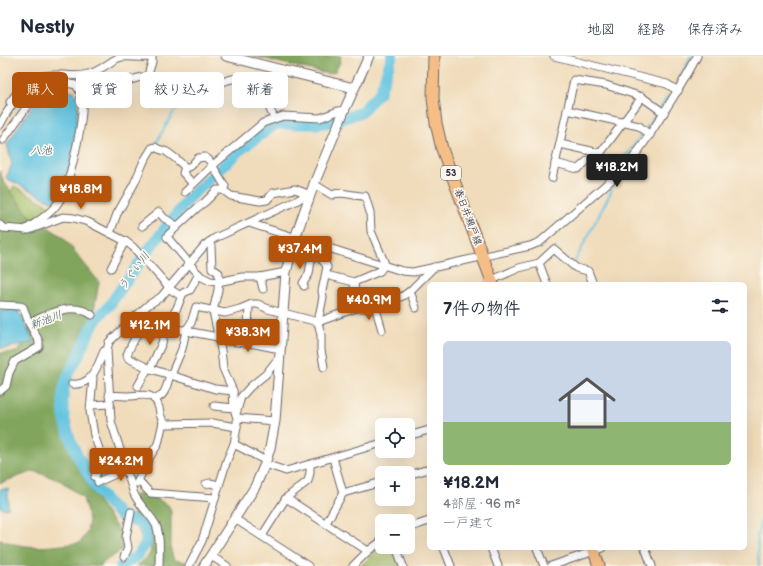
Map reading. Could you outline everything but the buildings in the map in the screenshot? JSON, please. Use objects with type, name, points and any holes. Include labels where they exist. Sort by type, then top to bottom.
[{"type":"main road","name":"春日井瀬戸線","points":[[434,56],[433,98],[436,123],[442,149],[483,256],[491,282]]},
{"type":"main road","points":[[597,550],[599,566]]},
{"type":"street","points":[[68,76],[90,74],[102,69],[120,56],[152,57],[149,72]]},
{"type":"street","points":[[226,56],[354,88]]},
{"type":"street","points":[[204,566],[255,487],[266,462],[275,421],[286,272],[311,190],[369,56]]},
{"type":"street","points":[[554,56],[666,84],[678,91]]},
{"type":"street","points":[[249,223],[294,242],[402,272],[413,272],[434,266],[530,246],[540,242],[625,168],[637,155],[678,91],[697,56]]},
{"type":"street","points":[[224,81],[239,78],[248,80],[258,88],[274,118]]},
{"type":"street","points":[[552,178],[574,80],[606,86],[642,97],[664,113]]},
{"type":"street","points":[[556,163],[578,169],[600,153],[642,97]]},
{"type":"street","points":[[0,125],[12,104],[10,102],[12,99]]},
{"type":"street","points":[[3,140],[26,108]]},
{"type":"street","points":[[25,230],[49,213],[58,203],[63,194],[73,164],[82,116],[82,108]]},
{"type":"street","points":[[567,110],[639,126],[650,135]]},
{"type":"street","points":[[185,192],[212,166],[263,123],[283,116],[320,118],[338,111],[344,111]]},
{"type":"street","points":[[560,144],[600,153]]},
{"type":"street","points":[[110,233],[116,214],[134,184],[144,161],[152,148],[160,151],[166,151],[185,168],[191,166],[198,158],[205,157],[225,186],[223,190]]},
{"type":"street","points":[[185,167],[183,172],[193,184]]},
{"type":"street","points":[[286,272],[260,277],[242,277],[218,282],[210,281],[199,274],[175,248],[167,236],[215,191],[223,190],[232,196],[260,201],[267,200],[273,193],[295,190],[311,190],[356,197],[365,196],[370,212],[371,231],[385,264],[380,271],[354,282],[326,275]]},
{"type":"street","points":[[159,566],[159,543],[156,526],[138,503],[114,432],[109,396],[107,350],[109,342],[148,305],[161,297],[205,244],[296,201],[311,190]]},
{"type":"street","points":[[142,226],[159,212],[164,218],[174,224]]},
{"type":"street","points":[[1,227],[29,230],[63,217],[88,222],[125,241],[141,255],[169,287],[181,296]]},
{"type":"street","points":[[111,268],[125,241]]},
{"type":"street","points":[[189,566],[202,541],[227,460],[234,444],[237,427],[233,391],[222,368],[219,339],[213,311],[218,290],[219,273],[212,268],[211,246],[209,242]]},
{"type":"street","points":[[294,242],[312,253],[325,263],[327,267],[318,322],[321,335],[324,367]]},
{"type":"street","points":[[493,282],[519,268],[539,263],[554,249],[576,268],[588,271],[592,282]]},
{"type":"street","points":[[304,286],[303,283],[309,274],[312,253]]},
{"type":"street","points":[[539,263],[546,282]]},
{"type":"street","points":[[154,400],[165,392],[170,375],[182,348],[186,330],[191,323],[196,307],[225,313],[258,304],[268,309],[318,322],[356,308],[375,306],[385,301],[403,296],[410,291],[434,266]]},
{"type":"street","points":[[174,313],[178,308],[181,296],[183,293],[190,290],[199,274]]},
{"type":"street","points":[[260,277],[263,289]]},
{"type":"street","points":[[354,282],[356,308]]},
{"type":"street","points":[[410,291],[416,308]]},
{"type":"street","points":[[0,305],[23,307],[29,323],[39,341],[39,347],[14,361],[6,386],[0,391]]},
{"type":"street","points":[[248,329],[249,306]]},
{"type":"street","points":[[375,306],[382,330]]},
{"type":"street","points":[[29,323],[56,311],[70,308],[83,310],[92,315]]},
{"type":"street","points":[[136,316],[148,326],[165,329],[186,330],[219,339],[256,344],[280,354]]},
{"type":"street","points":[[143,322],[136,338],[133,340],[127,356],[128,358],[149,368],[170,375],[215,389],[233,391]]},
{"type":"street","points":[[138,386],[162,343],[165,329]]},
{"type":"street","points":[[72,384],[78,385],[85,383],[92,376],[104,351],[107,350]]},
{"type":"street","points":[[236,413],[241,397],[250,387],[266,374],[280,354]]},
{"type":"street","points":[[92,376],[90,411],[94,435],[102,457],[97,479],[124,470],[123,465],[125,464]]},
{"type":"street","points":[[109,396],[132,396],[145,394],[154,400],[158,405],[163,422],[158,444],[149,458],[139,481],[132,487]]},
{"type":"street","points":[[91,406],[110,404]]},
{"type":"street","points":[[214,406],[236,413],[275,421]]},
{"type":"street","points":[[163,422],[169,425],[212,423],[237,427]]},
{"type":"street","points":[[415,434],[427,431]]},
{"type":"street","points":[[234,444],[266,462],[286,471],[375,445]]},
{"type":"street","points":[[333,458],[343,493]]},
{"type":"street","points":[[262,536],[286,498],[308,481],[310,464]]},
{"type":"street","points":[[415,473],[427,470]]},
{"type":"street","points":[[139,481],[150,493],[216,498]]},
{"type":"street","points":[[206,484],[210,483],[219,485]]},
{"type":"street","points":[[326,523],[343,493],[375,484]]},
{"type":"street","points":[[286,498],[368,551]]},
{"type":"street","points":[[124,557],[128,548],[126,537],[131,512]]},
{"type":"street","points":[[235,519],[308,566]]},
{"type":"street","points":[[415,526],[427,522]]},
{"type":"street","points":[[354,566],[368,551],[375,546]]},
{"type":"street","points":[[445,550],[451,566]]},
{"type":"street","points":[[492,550],[498,566]]},
{"type":"street","points":[[538,550],[544,566]]},
{"type":"street","points":[[551,566],[594,550]]},
{"type":"street","points":[[646,550],[652,566]]},
{"type":"street","points":[[399,554],[403,566]]},
{"type":"street","points":[[211,556],[227,566]]},
{"type":"green space","points":[[252,56],[341,56],[335,72],[328,74]]},
{"type":"green space","points":[[0,171],[3,181],[28,214],[63,237],[99,282],[92,322],[70,363],[60,396],[65,434],[79,468],[88,486],[125,540],[121,551],[105,561],[101,566],[0,566],[0,539],[20,545],[40,547],[80,543],[87,532],[89,520],[83,498],[61,481],[34,471],[0,483],[0,353],[17,352],[29,338],[29,322],[22,307],[0,305]]},
{"type":"green space","points":[[14,186],[50,206],[25,227],[0,210]]},
{"type":"green space","points":[[137,494],[147,494],[168,505],[171,510],[171,551],[174,560],[193,563],[193,566],[137,566],[149,555],[151,547],[149,542],[141,535],[135,522],[132,498]]},
{"type":"green space","points":[[375,553],[375,554],[396,554],[400,566],[361,566]]},
{"type":"water","name":"八池","points":[[68,90],[74,91],[76,96],[76,108],[78,108],[71,162],[55,203],[6,178],[12,164],[7,144],[31,108],[68,108]]},
{"type":"water","points":[[19,310],[33,342],[7,348],[0,348],[0,311]]},
{"type":"water","points":[[0,489],[8,489],[8,508],[4,509],[0,507]]},
{"type":"waterway","name":"うぐい川","points":[[121,566],[137,556],[146,544],[146,531],[140,524],[120,515],[96,488],[76,453],[64,415],[63,401],[65,384],[91,329],[98,317],[109,306],[149,249],[190,197],[240,150],[276,124],[316,124],[334,122],[361,112],[380,92],[392,56]]},
{"type":"waterway","points":[[680,78],[691,56]]},
{"type":"waterway","points":[[646,129],[668,96]]},
{"type":"waterway","points":[[155,145],[173,113],[179,108]]},
{"type":"waterway","points":[[275,112],[280,118],[281,123]]},
{"type":"waterway","points":[[614,171],[644,132]]},
{"type":"waterway","points":[[575,261],[611,192],[614,183]]},
{"type":"waterway","points":[[759,566],[757,538],[763,512]]},
{"type":"water label","name":"新池川","points":[[46,320]]}]
